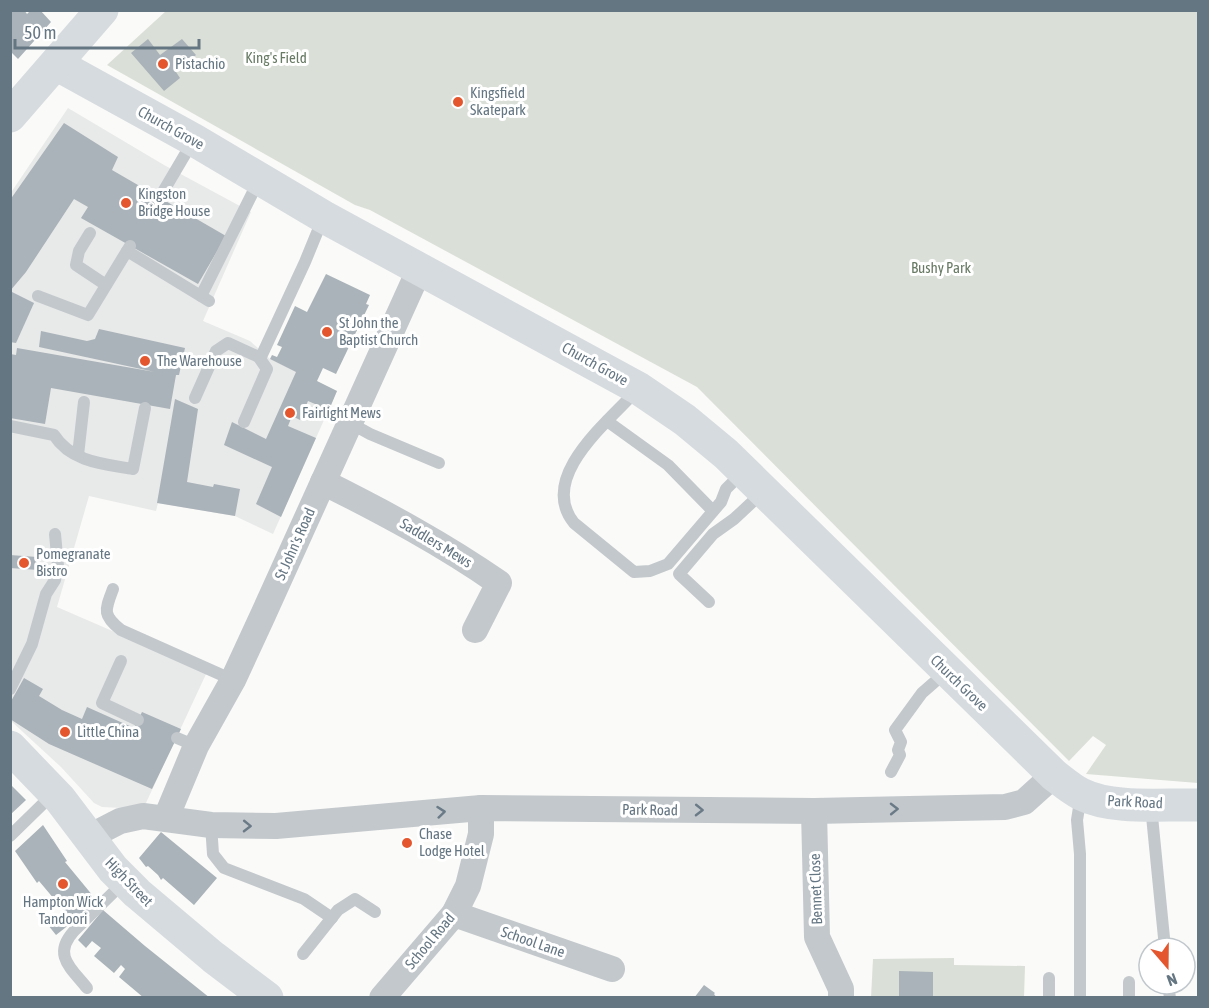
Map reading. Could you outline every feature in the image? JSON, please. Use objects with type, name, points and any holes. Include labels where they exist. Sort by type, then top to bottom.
[{"type":"main road","points":[[10,116],[102,10]]},
{"type":"main road","name":"Church Grove","points":[[56,64],[194,140],[324,217],[638,388],[686,420],[753,482],[1054,775]]},
{"type":"main road","name":"High Street","points":[[10,747],[55,793],[125,882],[213,957],[267,998]]},
{"type":"main road","name":"Park Road","points":[[1054,775],[1081,794],[1098,800],[1134,805],[1198,805]]},
{"type":"street","name":"St John's Road","points":[[166,818],[186,742],[233,680],[420,268]]},
{"type":"street","name":"Saddlers Mews","points":[[323,482],[418,531],[458,554],[499,583],[475,630]]},
{"type":"street","name":"Park Road","points":[[89,837],[106,826],[132,817],[166,818],[211,825],[298,825],[481,808],[814,811],[1005,807],[1024,802],[1054,775]]},
{"type":"street","name":"School Road","points":[[382,998],[454,914],[468,886],[481,834],[481,808]]},
{"type":"street","name":"Bennet Close","points":[[814,811],[817,937],[841,988],[841,998]]},
{"type":"street","name":"School Lane","points":[[454,914],[612,969]]},
{"type":"lane","points":[[160,197],[194,140]]},
{"type":"lane","points":[[38,296],[88,315],[128,249],[205,298],[260,179]]},
{"type":"lane","points":[[261,358],[324,217]]},
{"type":"lane","points":[[90,233],[79,250],[76,265],[106,285]]},
{"type":"lane","points":[[195,398],[216,351],[228,344],[261,358],[267,369],[244,422]]},
{"type":"lane","points":[[638,388],[592,437],[576,458],[563,482],[567,514],[574,523],[634,572],[650,571],[668,564],[721,502],[726,489],[753,482]]},
{"type":"lane","points":[[78,455],[84,402]]},
{"type":"lane","points":[[10,426],[54,435],[60,445],[87,461],[134,469],[145,408]]},
{"type":"lane","points":[[607,421],[668,465],[713,511]]},
{"type":"lane","points":[[350,423],[439,463]]},
{"type":"lane","points":[[710,602],[679,574],[713,534],[734,519],[753,482]]},
{"type":"lane","points":[[10,689],[32,644],[46,594],[55,580],[58,566],[55,534]]},
{"type":"lane","points":[[113,589],[106,609],[109,621],[121,630],[233,680]]},
{"type":"lane","points":[[121,661],[102,703],[138,720]]},
{"type":"lane","points":[[891,772],[900,755],[897,750],[901,742],[895,730],[922,693],[947,671]]},
{"type":"lane","points":[[10,836],[55,793]]},
{"type":"lane","points":[[1080,998],[1080,854],[1077,820],[1081,794]]},
{"type":"lane","points":[[1151,804],[1164,936]]},
{"type":"lane","points":[[211,825],[213,854],[224,868],[304,899],[332,918]]},
{"type":"lane","points":[[87,988],[67,963],[63,955],[63,947],[74,931],[125,882]]},
{"type":"lane","points":[[303,954],[338,910],[356,899],[375,912]]},
{"type":"lane","points":[[1049,978],[1049,998]]},
{"type":"lane","points":[[1129,982],[1129,998]]},
{"type":"shaded area","points":[[68,108],[164,165],[251,212],[203,321],[250,341],[270,359],[337,391],[273,534],[235,516],[158,503],[156,511],[89,496],[57,607],[207,672],[145,805],[122,808],[102,807],[94,803],[61,767],[11,721],[10,194]]},
{"type":"green space","name":"Bushy Park","points":[[166,11],[1198,11],[1198,783],[1086,774],[1106,745],[1093,736],[1069,761],[697,387],[370,210],[355,205],[107,65]]},
{"type":"green space","points":[[954,958],[954,965],[1025,966],[1024,997],[871,998],[873,959]]},
{"type":"building","points":[[10,10],[24,10],[27,14],[31,10],[40,10],[51,22],[18,59],[10,51]]},
{"type":"building","name":"Pistachio","points":[[148,39],[160,55],[182,39],[196,55],[176,72],[180,78],[164,91],[131,53]]},
{"type":"building","name":"Kingston Bridge House","points":[[64,123],[118,157],[112,170],[226,236],[198,284],[81,218],[88,207],[74,199],[26,272],[10,291],[10,200]]},
{"type":"building","points":[[326,274],[370,295],[366,304],[369,305],[336,374],[323,368],[317,381],[337,391],[329,410],[308,401],[300,420],[292,416],[288,426],[316,438],[281,517],[256,504],[272,467],[224,445],[232,422],[266,439],[296,372],[270,359],[272,355],[277,357],[282,347],[277,345],[295,306],[307,312]]},
{"type":"building","points":[[10,291],[34,303],[16,343],[10,342]]},
{"type":"building","points":[[99,329],[185,348],[179,375],[176,375],[170,409],[51,388],[45,424],[10,418],[10,354],[16,355],[17,348],[155,372],[39,347],[41,331],[87,341],[95,339]]},
{"type":"building","points":[[175,399],[198,409],[187,482],[240,489],[235,516],[157,503]]},
{"type":"building","name":"Pomegranate Bistro","points":[[10,555],[37,557],[38,570],[10,568]]},
{"type":"building","points":[[24,678],[43,689],[39,696],[82,719],[87,707],[134,728],[142,712],[181,729],[152,789],[49,744],[10,719],[10,703]]},
{"type":"building","points":[[10,784],[26,800],[10,815]]},
{"type":"building","points":[[43,825],[67,861],[65,862],[98,902],[56,935],[48,925],[65,912],[39,881],[37,883],[15,851]]},
{"type":"building","points":[[161,832],[217,878],[194,905],[163,878],[161,880],[139,858]]},
{"type":"building","points":[[103,910],[210,998],[144,998],[119,977],[125,969],[121,965],[114,973],[94,956],[101,948],[92,941],[86,948],[78,940]]},
{"type":"building","points":[[899,971],[933,972],[933,998],[899,998]]},
{"type":"building","points":[[704,985],[715,993],[717,998],[694,998]]},
{"type":"place","name":"Pistachio","points":[[163,64]]},
{"type":"place","name":"Kingsfield Skatepark","points":[[458,102]]},
{"type":"place","name":"Kingston Bridge House","points":[[126,203]]},
{"type":"place","name":"St John the Baptist Church","points":[[327,332]]},
{"type":"place","name":"The Warehouse","points":[[145,361]]},
{"type":"place","name":"Fairlight Mews","points":[[290,413]]},
{"type":"place","name":"Pomegranate Bistro","points":[[24,563]]},
{"type":"place","name":"Little China","points":[[65,732]]},
{"type":"place","name":"Chase Lodge Hotel","points":[[407,843]]},
{"type":"place","name":"Hampton Wick Tandoori","points":[[63,884]]},
{"type":"park label","name":"King's Field","points":[[276,58]]}]
